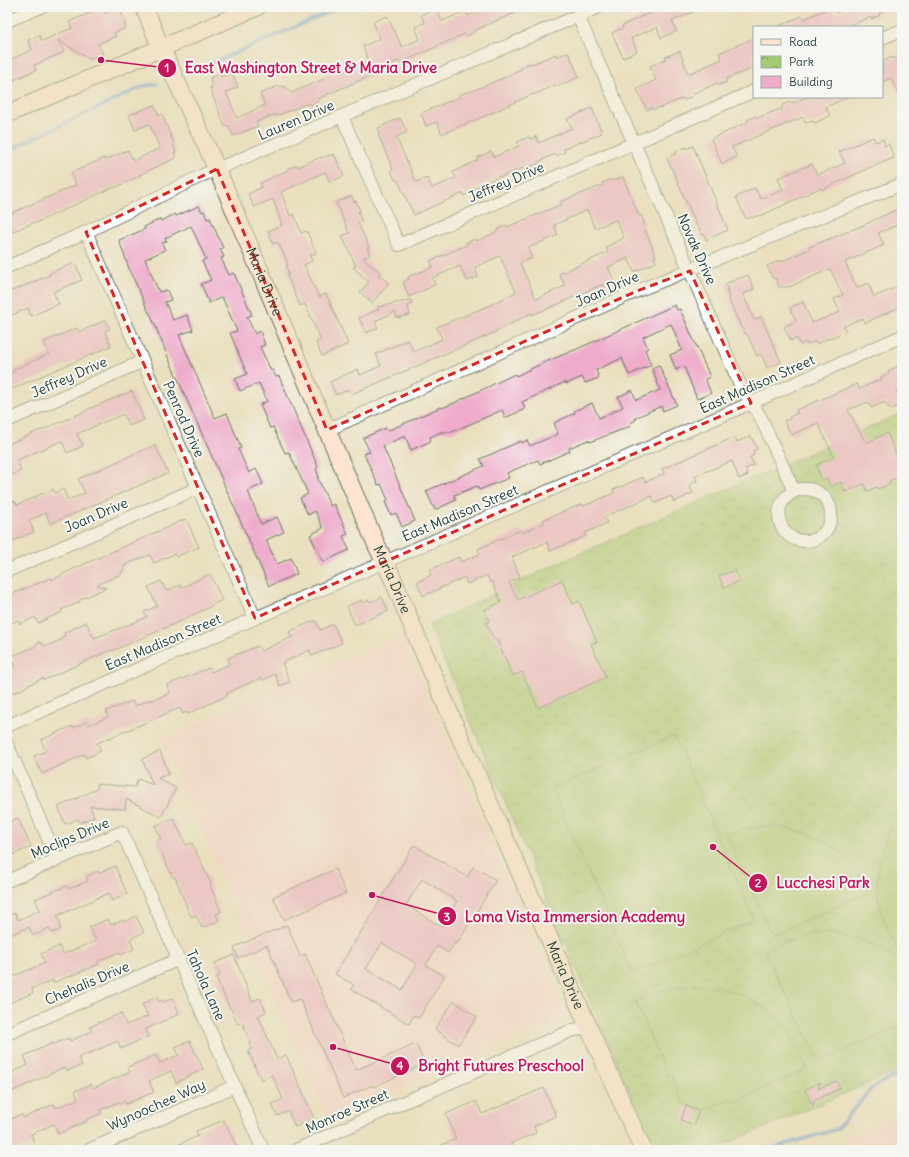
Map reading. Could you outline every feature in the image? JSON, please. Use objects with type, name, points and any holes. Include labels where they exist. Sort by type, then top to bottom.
[{"type":"street","points":[[7,21],[41,7]]},
{"type":"street","name":"Maria Drive","points":[[144,7],[161,48],[217,169],[327,430],[460,737],[643,1150]]},
{"type":"street","points":[[7,114],[257,7]]},
{"type":"street","name":"Lauren Drive","points":[[7,267],[86,232],[217,169],[599,7]]},
{"type":"street","name":"Novak Drive","points":[[578,16],[742,389],[760,416],[794,491]]},
{"type":"street","points":[[883,38],[902,30]]},
{"type":"street","name":"Jeffrey Drive","points":[[342,117],[399,245],[753,91]]},
{"type":"street","name":"Joan Drive","points":[[327,430],[637,291],[690,271],[902,184]]},
{"type":"street","name":"Penrod Drive","points":[[86,232],[255,618]]},
{"type":"street","name":"East Madison Street","points":[[7,726],[902,336]]},
{"type":"street","name":"Jeffrey Drive","points":[[7,421],[143,361]]},
{"type":"street","name":"Joan Drive","points":[[7,571],[198,488]]},
{"type":"street","points":[[802,489],[818,493],[825,498],[829,506],[831,514],[827,530],[821,536],[813,540],[805,542],[790,537],[780,525],[778,517],[779,509],[787,496],[794,491],[802,489]]},
{"type":"street","points":[[7,744],[57,859]]},
{"type":"street","name":"Moclips Drive","points":[[7,881],[122,832]]},
{"type":"street","name":"Tahola Lane","points":[[122,832],[263,1150]]},
{"type":"street","name":"Chehalis Drive","points":[[7,1034],[179,959]]},
{"type":"street","name":"Monroe Street","points":[[296,1150],[573,1030],[588,1028]]},
{"type":"street","name":"Wynoochee Way","points":[[89,1150],[234,1086]]},
{"type":"highlighted area","points":[[217,169],[327,430],[637,291],[690,271],[751,403],[255,618],[86,232]]},
{"type":"shaded area","points":[[401,634],[564,1010],[559,1021],[328,1121],[161,739]]},
{"type":"shaded area","points":[[902,1112],[902,1150],[849,1150],[844,1140]]},
{"type":"green space","points":[[902,413],[902,1069],[712,1150],[654,1150],[429,625],[554,565]]},
{"type":"green space","points":[[674,736],[754,920],[632,973],[552,789]]},
{"type":"green space","points":[[765,826],[799,831],[828,843],[851,863],[861,876],[870,892],[776,933],[769,930],[727,836],[744,829]]},
{"type":"green space","points":[[890,829],[902,834],[902,952],[892,938],[885,924],[880,908],[878,892],[880,860]]},
{"type":"green space","points":[[818,934],[852,938],[873,944],[884,949],[902,963],[902,1026],[825,1059],[818,1057],[764,951],[790,940]]},
{"type":"green space","points":[[700,985],[726,989],[763,1007],[783,1025],[791,1036],[807,1069],[734,1102],[732,1098],[703,1111],[683,1103],[671,1074],[667,1076],[635,1001],[667,989]]},
{"type":"building","points":[[103,7],[105,13],[119,7],[126,23],[124,24],[126,28],[114,33],[116,36],[98,44],[103,54],[90,59],[58,40],[64,52],[34,65],[36,70],[11,81],[7,71],[7,61],[32,50],[28,40],[39,35],[42,41],[72,28],[69,22]]},
{"type":"building","points":[[486,7],[529,7],[475,30],[475,32],[466,36],[465,34],[407,60],[398,61],[376,70],[378,73],[328,94],[318,99],[319,101],[310,105],[309,103],[256,122],[258,126],[233,136],[228,125],[225,127],[210,88],[212,88],[210,78],[220,74],[221,77],[232,73],[238,87],[226,92],[237,118],[265,105],[260,94],[278,86],[286,87],[291,93],[326,78],[322,68],[336,61],[341,73],[369,62],[363,46],[380,39],[373,22],[387,16],[402,47],[420,39],[415,27],[425,23],[421,15],[436,8],[442,21],[466,11],[468,16]]},
{"type":"building","points":[[668,7],[705,7],[672,21],[677,31],[661,38],[657,27],[631,38],[637,51],[623,58],[612,33],[640,17]]},
{"type":"building","points":[[831,7],[833,7],[836,13],[850,7],[893,7],[879,13],[880,15],[871,19],[870,17],[848,26],[779,26],[802,16],[804,19]]},
{"type":"building","points":[[753,38],[753,67],[750,69],[726,79],[727,82],[718,85],[717,83],[692,94],[693,96],[684,100],[683,98],[660,108],[653,110],[652,108],[647,110],[637,89],[656,80],[650,66],[666,59],[665,57],[680,51],[688,74],[722,59],[719,53]]},
{"type":"building","points":[[568,52],[579,77],[556,87],[555,85],[533,94],[442,134],[437,122],[426,126],[421,113],[460,97],[459,95],[513,74],[512,73],[522,69],[521,67],[556,54],[557,57]]},
{"type":"building","points":[[902,55],[902,101],[891,78],[883,82],[883,62],[892,57],[893,59]]},
{"type":"building","points":[[804,98],[846,98],[826,107],[830,116],[814,123],[813,121],[805,123],[803,117],[732,147],[737,157],[722,164],[711,139],[748,122],[747,120],[756,116],[757,118],[783,108],[782,105]]},
{"type":"building","points":[[154,105],[159,116],[162,114],[174,144],[176,152],[174,153],[176,158],[114,188],[7,234],[7,215],[76,185],[71,173],[104,158],[105,160],[128,150],[133,161],[160,148],[149,124],[135,130],[129,115]]},
{"type":"building","points":[[592,108],[602,133],[564,149],[565,152],[556,156],[555,154],[538,162],[538,164],[528,166],[501,177],[500,176],[473,189],[474,191],[464,196],[463,193],[414,215],[397,179],[395,180],[391,170],[393,169],[378,134],[380,133],[378,128],[400,118],[407,132],[396,137],[416,182],[427,178],[432,188],[456,178],[453,172],[478,160],[477,158],[491,151],[494,157],[519,146],[517,142],[529,137],[530,139],[536,136],[539,143],[572,128],[567,119]]},
{"type":"building","points":[[873,137],[876,142],[883,139],[885,146],[889,144],[894,158],[821,190],[820,188],[760,216],[746,219],[736,197],[755,188],[761,199],[783,190],[778,178],[812,164],[817,175],[827,171],[845,163],[839,152]]},
{"type":"building","points":[[693,146],[728,230],[706,240],[704,234],[702,235],[698,228],[667,158],[677,153],[676,151]]},
{"type":"building","points":[[334,154],[344,176],[330,182],[325,172],[281,192],[290,216],[294,214],[301,233],[307,231],[316,253],[310,256],[312,261],[304,265],[319,297],[326,294],[348,344],[322,356],[316,342],[321,340],[305,304],[300,306],[287,275],[289,274],[286,266],[288,265],[278,242],[273,244],[268,231],[282,225],[273,199],[254,207],[248,194],[262,187],[260,183],[288,170],[287,169],[297,165],[298,167],[321,157]]},
{"type":"building","points":[[623,177],[639,216],[641,215],[645,224],[643,225],[656,256],[654,257],[656,262],[634,272],[628,258],[608,267],[614,280],[540,312],[532,315],[531,313],[491,334],[352,394],[350,389],[336,395],[330,382],[358,369],[360,375],[381,366],[376,354],[408,340],[414,352],[442,339],[437,327],[488,306],[516,292],[500,256],[475,267],[478,277],[467,281],[460,266],[432,278],[435,285],[409,297],[403,282],[409,279],[408,277],[433,267],[430,261],[467,245],[467,242],[476,239],[477,241],[498,231],[497,230],[506,225],[507,227],[553,208],[562,204],[560,202],[603,185],[602,183],[611,179],[612,181]],"holes":[[[587,210],[595,228],[616,220],[624,238],[606,247],[608,252],[559,274],[565,286],[536,299],[520,263],[532,258],[528,248],[558,235],[554,225]]]},
{"type":"building","points":[[352,196],[360,211],[358,211],[362,222],[358,223],[369,247],[367,248],[370,255],[363,258],[389,283],[372,303],[360,292],[369,282],[353,267],[356,266],[342,236],[349,233],[336,202]]},
{"type":"building","points":[[199,206],[202,212],[204,211],[207,219],[210,218],[223,248],[220,249],[224,257],[221,258],[229,275],[234,273],[252,315],[247,317],[255,334],[260,331],[265,345],[260,347],[271,371],[273,370],[276,377],[279,376],[318,467],[316,469],[319,477],[317,477],[330,506],[334,504],[348,534],[343,536],[349,550],[323,562],[310,535],[323,528],[315,511],[308,515],[300,498],[308,494],[289,452],[285,453],[273,427],[270,428],[260,405],[267,401],[259,383],[240,391],[235,379],[247,374],[230,333],[237,331],[222,297],[209,303],[201,284],[211,280],[202,261],[206,259],[191,226],[165,238],[167,241],[162,243],[165,250],[145,259],[159,292],[167,290],[171,300],[165,302],[173,320],[187,315],[193,330],[179,335],[215,418],[227,413],[241,448],[238,449],[249,473],[256,469],[263,484],[248,491],[261,524],[277,517],[284,532],[266,540],[277,564],[291,558],[297,574],[269,586],[128,266],[119,240],[145,229],[144,227],[160,219],[161,221],[175,214],[176,216]]},
{"type":"building","points":[[902,207],[902,223],[878,233],[884,245],[845,262],[857,288],[868,283],[874,297],[902,285],[902,306],[865,323],[863,318],[844,326],[846,331],[816,344],[815,341],[807,345],[806,342],[800,345],[797,338],[791,341],[784,327],[796,321],[790,308],[803,302],[812,323],[840,312],[834,299],[843,295],[830,269],[789,287],[779,287],[775,278],[773,279],[767,266],[810,249],[809,247],[864,225]]},
{"type":"building","points":[[75,263],[82,280],[53,292],[59,304],[31,316],[28,308],[7,317],[7,293]]},
{"type":"building","points":[[748,275],[754,289],[743,294],[754,320],[761,317],[781,362],[767,368],[761,354],[757,356],[747,334],[745,334],[741,327],[726,290],[728,290],[725,284]]},
{"type":"building","points":[[411,300],[412,304],[408,306],[410,315],[397,318],[395,312],[375,321],[378,328],[366,333],[359,318],[379,309],[377,307]]},
{"type":"building","points":[[675,305],[677,310],[680,309],[710,377],[705,379],[711,393],[697,399],[684,366],[676,370],[670,355],[682,350],[671,324],[643,337],[648,348],[645,350],[651,365],[629,375],[622,358],[596,370],[599,378],[585,383],[582,377],[566,384],[565,382],[522,402],[525,409],[505,418],[502,410],[452,432],[441,432],[430,437],[431,441],[411,450],[405,436],[383,446],[415,521],[402,527],[396,513],[391,515],[385,502],[388,500],[381,484],[378,485],[364,454],[370,452],[363,438],[386,428],[387,431],[441,407],[442,408],[454,403],[515,374],[516,376]]},
{"type":"building","points":[[106,320],[110,329],[105,331],[111,346],[7,391],[7,375],[14,372],[13,370],[49,354],[44,342],[77,328],[79,332]]},
{"type":"building","points":[[659,365],[677,405],[663,411],[661,406],[635,418],[636,420],[630,423],[631,426],[590,442],[588,440],[569,448],[570,451],[540,464],[538,460],[516,469],[507,473],[509,478],[479,490],[477,486],[454,495],[456,500],[435,510],[426,491],[484,466],[480,459],[521,441],[522,443],[527,440],[530,446],[558,434],[554,423],[575,413],[574,411],[592,403],[599,418],[623,407],[618,397],[632,390],[636,400],[660,390],[652,368]]},
{"type":"building","points":[[902,365],[902,386],[896,389],[901,405],[890,410],[885,402],[871,408],[868,402],[848,410],[866,443],[887,433],[902,468],[902,475],[889,481],[890,484],[878,489],[877,487],[867,491],[864,484],[845,492],[841,482],[831,487],[827,478],[822,480],[816,465],[834,457],[818,423],[791,435],[784,421],[790,419],[789,417],[798,413],[796,410],[857,384],[859,389],[882,379],[881,377],[889,373],[888,371]]},
{"type":"building","points":[[132,391],[144,420],[129,426],[123,414],[77,434],[83,446],[67,453],[62,441],[17,460],[21,471],[7,477],[7,438],[9,444]]},
{"type":"building","points":[[751,436],[757,449],[753,451],[754,455],[750,457],[754,465],[745,469],[748,475],[739,479],[732,461],[695,476],[697,481],[689,485],[693,493],[674,502],[671,496],[655,503],[652,496],[604,517],[607,523],[585,533],[586,536],[550,551],[547,542],[512,557],[520,577],[509,582],[518,600],[562,580],[573,604],[579,601],[597,642],[591,644],[606,677],[538,708],[522,672],[513,676],[496,638],[494,639],[486,623],[489,621],[484,610],[501,602],[492,581],[490,582],[487,575],[467,584],[465,577],[423,596],[417,582],[431,575],[429,570],[459,557],[461,562],[480,554],[478,549],[521,530],[522,533],[544,523],[543,520],[614,493],[613,490],[643,477],[645,482],[664,474],[662,469],[735,437],[737,442]]},
{"type":"building","points":[[155,445],[168,473],[50,524],[46,513],[29,520],[34,532],[7,543],[7,504],[15,501],[17,505],[53,489],[55,493],[63,489],[68,500],[85,493],[78,479]]},
{"type":"building","points":[[186,519],[199,547],[176,557],[174,554],[154,563],[150,555],[139,559],[125,565],[121,574],[97,585],[106,588],[79,600],[80,602],[61,610],[62,612],[38,623],[35,617],[20,624],[18,620],[7,625],[7,596],[51,578],[52,580],[71,570]]},
{"type":"building","points":[[735,570],[739,581],[724,588],[719,576]]},
{"type":"building","points":[[210,574],[222,600],[174,624],[44,680],[43,678],[14,693],[7,678],[7,670],[16,666],[12,656],[36,646],[39,642],[46,646],[63,639],[62,637],[65,636],[64,633],[86,622],[94,638],[126,626],[147,617],[144,612],[157,606],[148,587],[161,581],[166,591],[180,585],[181,588]]},
{"type":"building","points":[[382,597],[388,611],[355,625],[347,606],[361,600],[362,603],[369,600],[370,602]]},
{"type":"building","points":[[315,620],[320,630],[333,624],[342,643],[312,656],[310,650],[282,663],[290,682],[280,686],[275,674],[263,680],[261,678],[227,693],[228,695],[188,714],[187,712],[183,714],[180,708],[97,743],[101,751],[86,758],[84,754],[42,774],[34,756],[46,751],[41,740],[72,726],[73,728],[88,721],[89,725],[108,717],[106,711],[133,701],[135,706],[170,693],[167,685],[209,668],[211,672],[230,664],[228,658],[258,646],[261,651],[292,637],[289,632]]},
{"type":"building","points":[[160,751],[169,774],[158,778],[176,788],[161,817],[126,799],[125,809],[90,806],[94,817],[80,823],[78,819],[65,824],[58,807],[97,789],[97,784],[135,787],[138,779],[153,785],[142,759]]},
{"type":"building","points":[[18,818],[31,847],[7,857],[7,822]]},
{"type":"building","points":[[173,818],[186,845],[192,843],[211,884],[210,885],[221,912],[216,914],[219,921],[202,928],[196,915],[191,917],[175,877],[173,878],[156,841],[161,839],[155,826]]},
{"type":"building","points":[[414,845],[467,877],[473,867],[496,880],[457,944],[455,943],[448,953],[437,946],[426,965],[444,976],[419,1018],[414,1015],[409,1024],[351,989],[354,985],[335,974]],"holes":[[[422,879],[457,901],[441,927],[406,905]],[[382,943],[417,964],[402,990],[366,969]]]},
{"type":"building","points":[[115,866],[127,894],[112,901],[109,893],[57,916],[61,923],[59,924],[61,929],[52,933],[49,928],[33,936],[29,927],[7,936],[7,917],[15,913],[18,920],[40,910],[35,899],[67,886],[69,889],[88,881],[86,877],[98,871],[99,873]]},
{"type":"building","points":[[335,869],[346,893],[284,920],[273,897]]},
{"type":"building","points":[[136,916],[144,932],[130,939],[134,949],[121,955],[120,952],[98,961],[99,964],[69,977],[53,983],[53,980],[32,989],[33,993],[7,1004],[7,979],[45,963],[41,954],[59,946],[63,954],[96,941],[89,927],[108,919],[111,925],[123,920],[124,922]]},
{"type":"building","points":[[287,925],[300,956],[305,954],[356,1070],[416,1044],[425,1064],[373,1087],[372,1085],[343,1098],[300,999],[291,1002],[267,945],[238,958],[234,948]]},
{"type":"building","points":[[234,955],[252,1001],[260,998],[266,1012],[258,1016],[277,1059],[286,1055],[314,1118],[295,1127],[288,1111],[277,1116],[272,1104],[283,1099],[272,1075],[261,1080],[248,1051],[251,1049],[249,1044],[251,1044],[242,1022],[238,1024],[216,977],[220,976],[215,963]]},
{"type":"building","points":[[157,997],[159,1002],[162,1000],[164,1002],[173,998],[179,1014],[146,1029],[149,1036],[121,1049],[118,1041],[78,1058],[82,1065],[67,1071],[65,1067],[7,1094],[7,1075],[28,1065],[24,1056],[53,1043],[54,1044],[69,1038],[70,1041],[92,1031],[89,1027],[121,1013],[126,1025],[148,1016],[142,1004]]},
{"type":"building","points":[[454,1001],[477,1017],[458,1045],[435,1029]]},
{"type":"building","points":[[190,1041],[203,1069],[176,1083],[171,1071],[149,1081],[154,1092],[126,1104],[125,1101],[120,1104],[119,1102],[100,1110],[102,1113],[58,1134],[54,1124],[31,1134],[34,1143],[18,1150],[7,1150],[7,1130],[11,1129],[7,1121],[22,1114],[23,1118],[54,1104],[56,1108],[78,1099],[75,1091],[91,1084],[93,1088],[130,1072],[128,1067],[156,1055],[160,1063],[179,1055],[175,1047]]},
{"type":"building","points":[[836,1081],[840,1088],[814,1101],[813,1106],[805,1090],[820,1082],[818,1089]]},
{"type":"building","points":[[544,1088],[556,1116],[534,1126],[536,1133],[511,1143],[514,1150],[429,1150],[456,1139],[446,1114],[476,1101],[482,1114]]},
{"type":"building","points":[[686,1106],[699,1111],[694,1125],[681,1120]]},
{"type":"building","points":[[224,1120],[238,1150],[166,1150],[198,1136],[196,1131]]},
{"type":"waterway","points":[[192,72],[341,7]]},
{"type":"waterway","points":[[7,151],[144,86],[157,84]]},
{"type":"waterway","points":[[767,1150],[837,1129],[872,1088],[902,1072]]},
{"type":"place","name":"East Washington Street & Maria Drive","points":[[101,60]]},
{"type":"place","name":"Lucchesi Park","points":[[713,847]]},
{"type":"place","name":"Loma Vista Immersion Academy","points":[[372,895]]},
{"type":"place","name":"Bright Futures Preschool","points":[[333,1047]]}]
